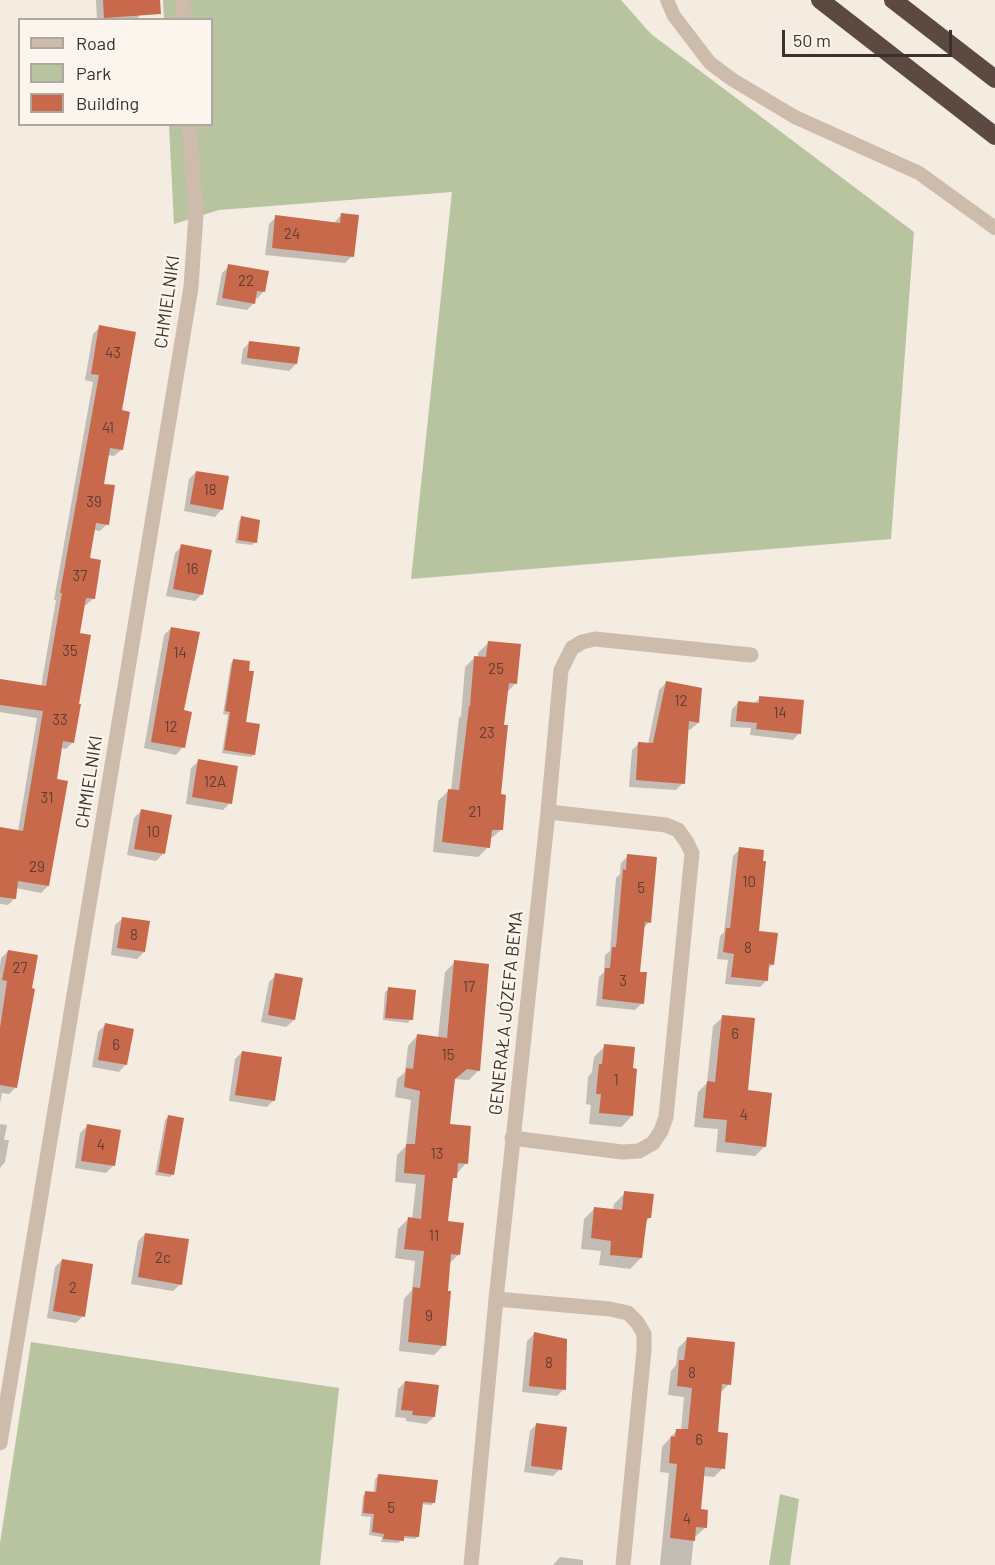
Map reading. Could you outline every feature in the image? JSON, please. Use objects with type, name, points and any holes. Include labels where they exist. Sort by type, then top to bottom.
[{"type":"highway","points":[[820,0],[995,136]]},
{"type":"highway","points":[[893,0],[995,79]]},
{"type":"street","points":[[183,0],[184,18]]},
{"type":"street","name":"CHMIELNIKI","points":[[0,1443],[190,287],[196,214],[189,126]]},
{"type":"street","name":"GENERAŁA JÓZEFA BEMA","points":[[471,1565],[512,1138],[548,812],[561,670],[573,648],[582,642],[595,639],[751,655]]},
{"type":"street","points":[[512,1138],[622,1152],[639,1151],[653,1143],[666,1117],[692,853],[678,830],[666,825],[548,812]]},
{"type":"street","points":[[496,1299],[610,1309],[628,1313],[644,1334],[623,1565]]},
{"type":"lane","points":[[667,0],[674,16],[710,63],[733,81],[795,117],[919,172],[995,228]]},
{"type":"green space","points":[[163,0],[621,0],[651,34],[914,232],[891,539],[411,579],[452,192],[219,210],[174,224],[169,126],[213,126],[213,18],[164,18]]},
{"type":"green space","points":[[31,1342],[339,1388],[320,1565],[0,1565],[0,1543]]},
{"type":"green space","points":[[780,1494],[799,1499],[790,1565],[769,1565]]},
{"type":"building","points":[[103,0],[160,0],[161,14],[104,18]]},
{"type":"building","points":[[341,213],[359,215],[354,257],[272,248],[275,215],[340,223]]},
{"type":"building","points":[[228,264],[269,271],[265,292],[257,291],[255,304],[222,298]]},
{"type":"building","points":[[99,325],[136,332],[122,410],[130,412],[123,450],[110,448],[104,484],[115,485],[109,525],[96,523],[90,558],[101,560],[95,599],[86,598],[80,633],[91,635],[79,704],[81,704],[74,743],[63,741],[57,779],[68,781],[49,886],[18,881],[16,899],[0,897],[0,827],[23,831],[43,711],[0,705],[0,679],[46,686],[62,593],[60,593],[99,375],[91,374]]},
{"type":"building","points":[[249,341],[300,347],[297,364],[247,358]]},
{"type":"building","points":[[196,471],[229,476],[223,510],[190,504]]},
{"type":"building","points":[[241,516],[260,520],[257,543],[238,540]]},
{"type":"building","points":[[181,544],[212,550],[203,595],[173,589]]},
{"type":"building","points":[[171,627],[200,632],[184,710],[192,712],[185,748],[151,742]]},
{"type":"building","points":[[488,641],[521,644],[517,684],[509,683],[504,725],[508,725],[501,794],[506,795],[503,830],[492,830],[490,848],[442,842],[448,789],[459,790],[474,656],[486,657]]},
{"type":"building","points":[[233,659],[250,661],[249,671],[254,671],[246,722],[260,724],[255,755],[224,750],[230,712],[225,711]]},
{"type":"building","points":[[666,681],[702,688],[699,723],[689,721],[685,784],[636,780],[638,742],[653,743]]},
{"type":"building","points":[[759,696],[804,700],[801,734],[756,729],[757,723],[736,721],[738,701],[759,703]]},
{"type":"building","points":[[198,759],[238,766],[232,804],[192,797]]},
{"type":"building","points":[[141,809],[172,815],[165,854],[134,849]]},
{"type":"building","points":[[739,847],[764,850],[763,861],[766,861],[759,931],[778,933],[774,965],[769,964],[768,981],[731,977],[734,954],[723,952],[726,928],[730,928]]},
{"type":"building","points":[[627,854],[657,857],[651,923],[645,922],[640,972],[647,972],[644,1004],[602,999],[605,968],[610,968],[612,947],[616,947],[623,869],[626,870]]},
{"type":"building","points":[[122,917],[150,921],[145,952],[117,948]]},
{"type":"building","points":[[8,950],[38,955],[32,988],[35,989],[17,1088],[0,1085],[0,1028],[7,981],[2,980]]},
{"type":"building","points":[[454,960],[489,964],[480,1071],[467,1069],[455,1079],[450,1124],[471,1126],[468,1164],[458,1163],[457,1178],[453,1178],[448,1221],[464,1223],[460,1255],[451,1254],[448,1291],[451,1291],[446,1346],[408,1342],[413,1287],[420,1288],[424,1251],[404,1249],[408,1217],[421,1219],[425,1175],[404,1173],[406,1144],[415,1144],[420,1091],[404,1087],[406,1068],[413,1069],[417,1034],[447,1038]]},
{"type":"building","points":[[275,973],[303,978],[295,1020],[268,1015]]},
{"type":"building","points":[[388,987],[416,990],[413,1020],[385,1018]]},
{"type":"building","points":[[722,1015],[755,1018],[748,1090],[772,1093],[766,1147],[725,1142],[727,1120],[703,1118],[707,1081],[715,1082]]},
{"type":"building","points":[[105,1023],[134,1029],[127,1065],[98,1060]]},
{"type":"building","points":[[604,1044],[635,1047],[633,1068],[637,1069],[633,1116],[599,1113],[601,1094],[596,1094]]},
{"type":"building","points":[[242,1051],[282,1057],[275,1101],[235,1095]]},
{"type":"building","points":[[168,1115],[184,1118],[174,1175],[158,1172]]},
{"type":"building","points":[[87,1124],[121,1130],[115,1166],[81,1161]]},
{"type":"building","points":[[624,1191],[654,1194],[651,1218],[647,1218],[642,1258],[610,1255],[611,1241],[591,1238],[594,1207],[622,1210]]},
{"type":"building","points":[[145,1233],[189,1239],[182,1285],[138,1277]]},
{"type":"building","points":[[62,1259],[93,1264],[85,1317],[53,1311]]},
{"type":"building","points":[[534,1332],[567,1339],[566,1390],[529,1386]]},
{"type":"building","points":[[687,1337],[735,1342],[731,1385],[722,1384],[718,1432],[728,1433],[725,1469],[705,1467],[701,1509],[708,1510],[707,1528],[696,1527],[695,1541],[670,1538],[677,1464],[669,1463],[671,1436],[675,1437],[676,1429],[688,1429],[692,1388],[677,1386],[679,1360],[684,1360]]},
{"type":"building","points":[[405,1381],[439,1385],[435,1417],[412,1415],[413,1411],[401,1410]]},
{"type":"building","points":[[536,1423],[567,1427],[562,1470],[531,1466]]},
{"type":"building","points":[[378,1474],[438,1480],[435,1503],[423,1502],[419,1537],[404,1536],[404,1541],[383,1539],[384,1534],[372,1532],[374,1514],[363,1513],[365,1491],[376,1492]]}]
